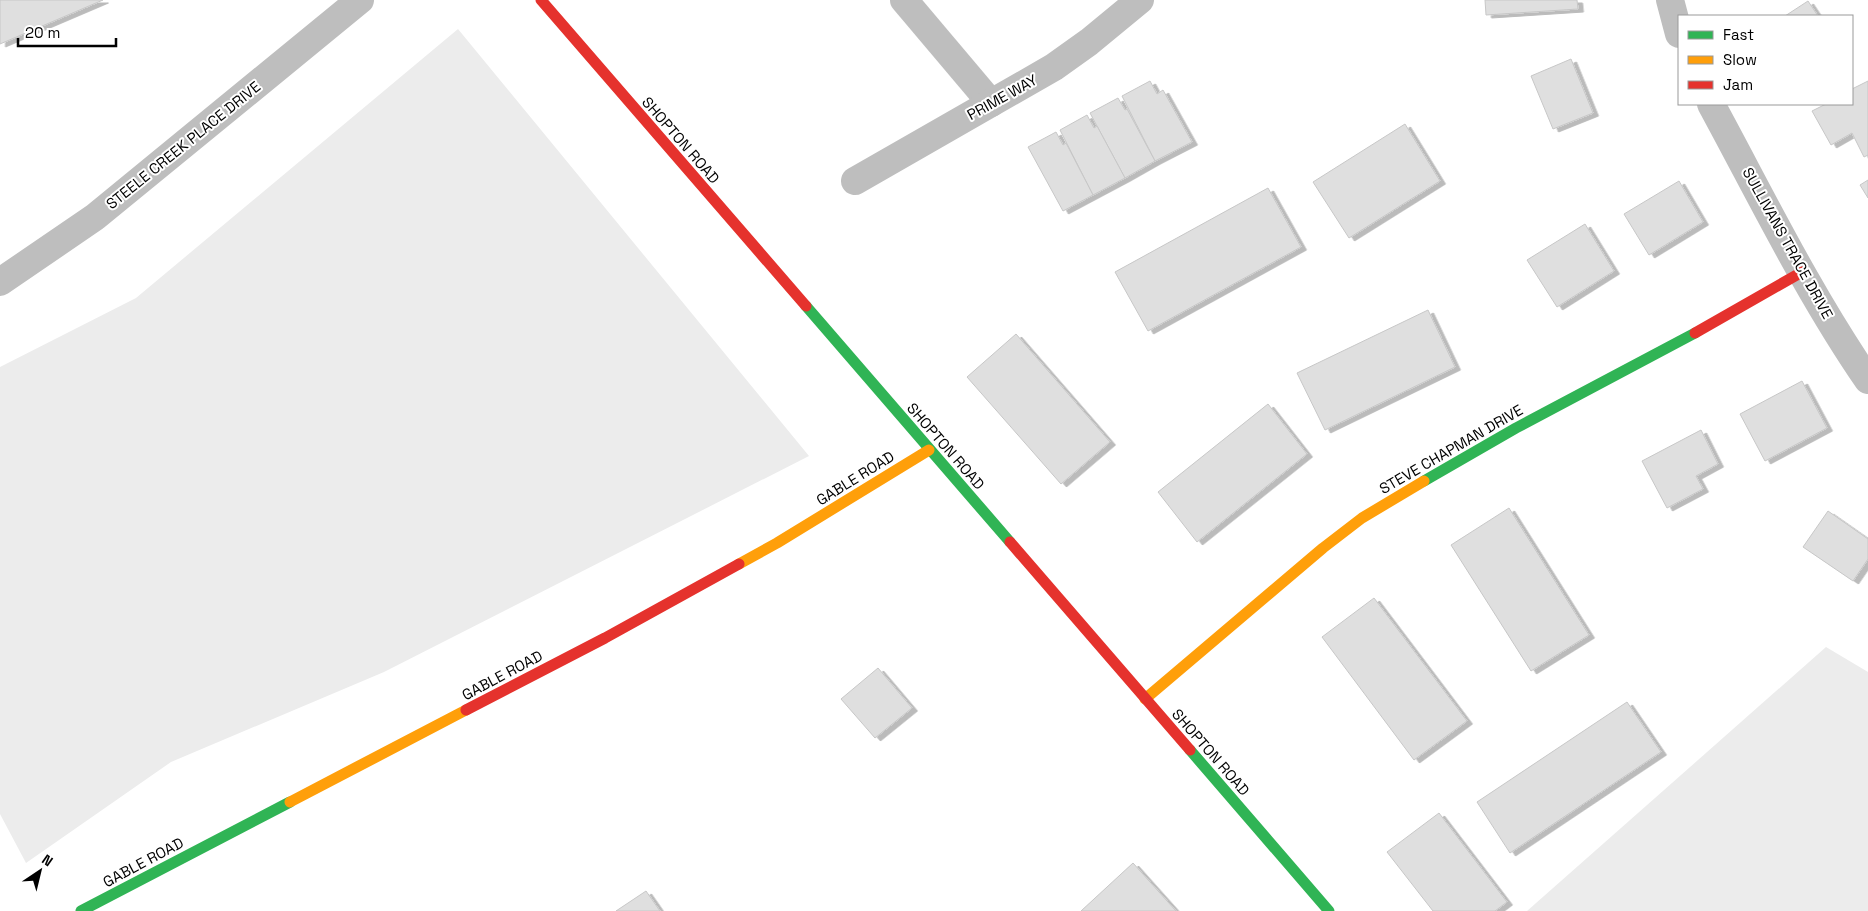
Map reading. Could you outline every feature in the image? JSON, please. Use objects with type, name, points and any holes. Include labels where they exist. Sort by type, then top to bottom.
[{"type":"street","name":"STEELE CREEK PLACE DRIVE","points":[[0,282],[95,217],[360,0]]},
{"type":"street","name":"SHOPTON ROAD","points":[[540,0],[1329,911]]},
{"type":"street","points":[[904,0],[991,102]]},
{"type":"street","name":"PRIME WAY","points":[[855,181],[1054,67],[1090,42],[1140,0]]},
{"type":"street","points":[[1670,0],[1678,30]]},
{"type":"street","name":"SULLIVANS TRACE DRIVE","points":[[1712,105],[1802,272],[1868,380]]},
{"type":"street","name":"STEVE CHAPMAN DRIVE","points":[[1145,699],[1267,594],[1362,518],[1516,428],[1678,343],[1802,272]]},
{"type":"street","name":"GABLE ROAD","points":[[82,911],[605,638],[777,544],[929,450]]},
{"type":"shaded area","points":[[458,29],[809,456],[384,672],[171,762],[26,863],[0,814],[0,367],[136,298]]},
{"type":"shaded area","points":[[1826,647],[1868,672],[1868,911],[1527,911]]},
{"type":"building","points":[[0,0],[103,0],[0,44]]},
{"type":"building","points":[[1485,0],[1577,0],[1578,9],[1486,15]]},
{"type":"building","points":[[1808,1],[1817,15],[1787,15]]},
{"type":"building","points":[[1571,59],[1593,113],[1553,129],[1531,76]]},
{"type":"building","points":[[1150,81],[1157,94],[1163,90],[1192,142],[1155,161],[1122,96]]},
{"type":"building","points":[[1868,81],[1868,155],[1864,157],[1852,133],[1831,145],[1812,111],[1824,105],[1853,105],[1853,88]]},
{"type":"building","points":[[1118,98],[1125,110],[1127,109],[1155,161],[1125,178],[1090,113]]},
{"type":"building","points":[[1087,115],[1094,128],[1097,126],[1125,178],[1093,195],[1060,130]]},
{"type":"building","points":[[1405,124],[1440,181],[1349,238],[1313,182]]},
{"type":"building","points":[[1056,132],[1063,145],[1066,143],[1093,195],[1063,211],[1028,147]]},
{"type":"building","points":[[1868,180],[1868,198],[1860,185]]},
{"type":"building","points":[[1679,181],[1703,222],[1649,255],[1624,214]]},
{"type":"building","points":[[1268,188],[1301,247],[1148,331],[1115,272]]},
{"type":"building","points":[[1585,224],[1614,271],[1557,307],[1527,260]]},
{"type":"building","points":[[1428,310],[1455,367],[1325,430],[1297,373]]},
{"type":"building","points":[[1016,334],[1110,442],[1061,484],[967,377]]},
{"type":"building","points":[[1802,381],[1827,428],[1765,461],[1740,414]]},
{"type":"building","points":[[1268,404],[1307,454],[1197,542],[1158,492]]},
{"type":"building","points":[[1701,430],[1718,464],[1696,476],[1703,489],[1667,508],[1642,461]]},
{"type":"building","points":[[1509,508],[1589,635],[1531,671],[1451,545]]},
{"type":"building","points":[[1828,511],[1868,539],[1868,559],[1853,581],[1803,547]]},
{"type":"building","points":[[1374,598],[1467,721],[1414,760],[1322,637]]},
{"type":"building","points":[[878,668],[912,708],[875,738],[841,699]]},
{"type":"building","points":[[1627,702],[1661,752],[1510,853],[1477,802]]},
{"type":"building","points":[[1439,813],[1507,902],[1495,911],[1433,911],[1387,852]]},
{"type":"building","points":[[1133,863],[1176,911],[1081,911]]},
{"type":"building","points":[[646,891],[660,911],[616,911]]},
{"type":"traffic: fast","points":[[806,306],[1010,542]]},
{"type":"traffic: fast","points":[[1424,481],[1516,428],[1695,333]]},
{"type":"traffic: fast","points":[[1190,750],[1329,911]]},
{"type":"traffic: fast","points":[[81,911],[290,802]]},
{"type":"traffic: slow","points":[[739,564],[777,543],[929,450]]},
{"type":"traffic: slow","points":[[1145,699],[1323,548],[1362,518],[1424,481]]},
{"type":"traffic: slow","points":[[290,802],[466,710]]},
{"type":"traffic: jam","points":[[541,0],[806,306]]},
{"type":"traffic: jam","points":[[1695,333],[1802,272]]},
{"type":"traffic: jam","points":[[1010,542],[1190,750]]},
{"type":"traffic: jam","points":[[466,710],[605,638],[739,564]]}]
